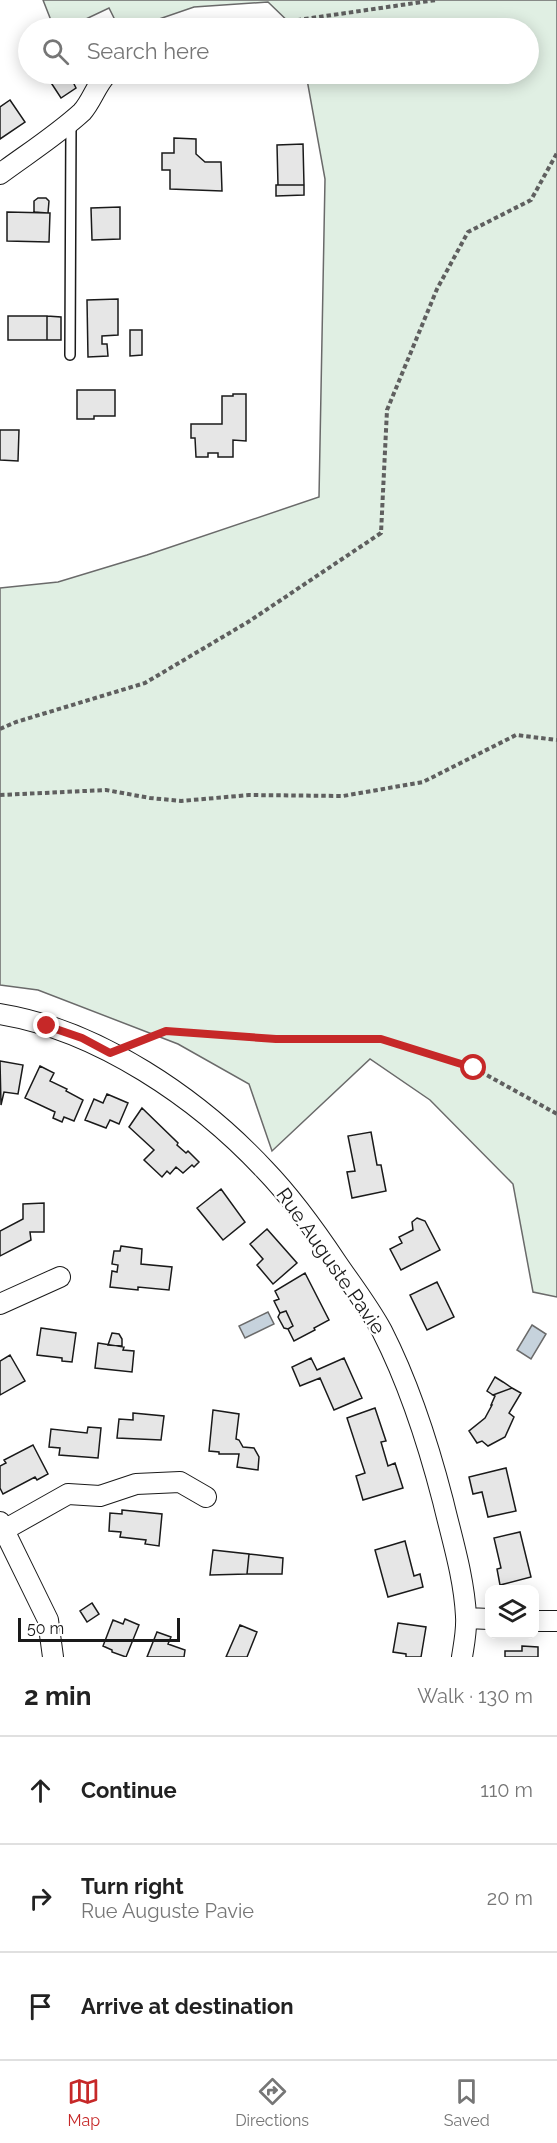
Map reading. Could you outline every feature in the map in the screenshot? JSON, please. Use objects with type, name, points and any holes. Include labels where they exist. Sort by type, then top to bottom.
[{"type":"street","points":[[0,174],[83,111],[98,84]]},
{"type":"street","name":"Rue Auguste Pavie","points":[[0,1014],[73,1035],[151,1075],[226,1132],[265,1169],[301,1210],[375,1321],[409,1395],[434,1468],[459,1566],[466,1618],[462,1657]]},
{"type":"street","points":[[0,1304],[60,1277]]},
{"type":"street","points":[[53,1657],[48,1620],[2,1526],[68,1494],[100,1496],[136,1484],[180,1482],[206,1497]]},
{"type":"street","points":[[466,1618],[485,1619]]},
{"type":"street","points":[[539,1621],[557,1622]]},
{"type":"lane","points":[[70,355],[71,120]]},
{"type":"path","points":[[312,18],[436,0]]},
{"type":"path","points":[[0,729],[16,722],[145,683],[248,622],[381,533],[387,410],[437,289],[468,232],[531,200],[557,153]]},
{"type":"path","points":[[0,795],[106,790],[182,801],[249,795],[343,796],[423,782],[516,735],[557,740]]},
{"type":"path","points":[[110,1053],[166,1031],[276,1039],[381,1039],[474,1068],[557,1114]]},
{"type":"green space","points":[[43,0],[557,0],[557,1297],[533,1292],[513,1184],[430,1100],[370,1059],[272,1151],[249,1084],[178,1044],[38,990],[0,985],[0,588],[58,582],[147,555],[319,497],[325,179],[308,84],[539,84],[539,18],[285,18],[268,2],[194,7],[162,18],[114,18],[109,8],[88,18],[50,18]]},
{"type":"shaded area","points":[[268,1312],[274,1324],[245,1338],[239,1326]]},
{"type":"shaded area","points":[[532,1325],[546,1334],[531,1359],[517,1350]]},
{"type":"building","points":[[52,84],[74,84],[76,88],[61,98]]},
{"type":"building","points":[[10,100],[25,122],[0,139],[0,107]]},
{"type":"building","points":[[174,138],[196,139],[196,154],[205,162],[221,162],[222,191],[170,189],[170,170],[162,170],[162,153],[174,153]]},
{"type":"building","points":[[303,144],[304,185],[278,185],[277,145]]},
{"type":"building","points":[[276,185],[304,185],[304,195],[276,196]]},
{"type":"building","points":[[38,198],[46,198],[49,201],[48,213],[34,212],[34,201]]},
{"type":"building","points":[[120,207],[120,239],[92,240],[91,208]]},
{"type":"building","points":[[7,212],[50,213],[49,242],[7,241]]},
{"type":"building","points":[[118,299],[118,335],[102,336],[102,344],[107,344],[108,356],[88,357],[87,300]]},
{"type":"building","points":[[8,316],[47,316],[47,340],[8,340]]},
{"type":"building","points":[[47,316],[61,317],[61,340],[47,340]]},
{"type":"building","points":[[130,330],[142,330],[142,355],[130,356]]},
{"type":"building","points":[[77,390],[115,390],[115,416],[77,419]]},
{"type":"building","points":[[233,394],[246,394],[246,441],[233,440],[233,457],[218,457],[218,453],[208,453],[208,457],[196,457],[195,438],[191,438],[191,424],[222,424],[222,396],[233,396]]},
{"type":"building","points":[[0,430],[19,430],[18,461],[0,460]]},
{"type":"building","points":[[0,1061],[23,1065],[18,1094],[4,1092],[1,1105]]},
{"type":"building","points":[[40,1066],[54,1073],[50,1081],[83,1100],[74,1121],[64,1117],[62,1122],[53,1118],[55,1112],[25,1098]]},
{"type":"building","points":[[107,1094],[128,1103],[119,1124],[110,1120],[106,1128],[85,1120],[94,1099],[103,1103]]},
{"type":"building","points":[[142,1108],[178,1143],[177,1145],[186,1153],[188,1151],[199,1162],[194,1167],[192,1165],[183,1173],[176,1167],[170,1174],[167,1171],[162,1177],[144,1160],[154,1150],[129,1127]]},
{"type":"building","points":[[371,1132],[377,1165],[381,1165],[386,1191],[352,1198],[347,1172],[355,1171],[348,1136]]},
{"type":"building","points":[[221,1189],[245,1222],[223,1240],[197,1208]]},
{"type":"building","points":[[44,1203],[44,1232],[30,1232],[31,1240],[0,1256],[0,1231],[23,1219],[23,1204]]},
{"type":"building","points":[[417,1218],[425,1221],[440,1250],[401,1270],[390,1249],[402,1243],[399,1237],[413,1230],[412,1222]]},
{"type":"building","points":[[267,1229],[297,1263],[273,1284],[257,1265],[263,1259],[250,1244]]},
{"type":"building","points":[[121,1246],[142,1249],[141,1264],[172,1267],[169,1290],[110,1287],[112,1271],[117,1272],[118,1265],[112,1264],[114,1251],[120,1251]]},
{"type":"building","points":[[305,1273],[329,1320],[294,1341],[288,1329],[293,1326],[286,1311],[280,1313],[274,1301],[279,1299],[275,1291]]},
{"type":"building","points":[[437,1282],[454,1317],[427,1330],[410,1295]]},
{"type":"building","points":[[286,1311],[293,1326],[288,1329],[284,1328],[278,1317],[280,1313]]},
{"type":"building","points":[[41,1328],[76,1333],[72,1362],[62,1361],[62,1358],[37,1355]]},
{"type":"building","points":[[112,1333],[119,1334],[122,1346],[108,1345]]},
{"type":"building","points":[[98,1343],[134,1351],[132,1372],[95,1368]]},
{"type":"building","points":[[10,1355],[25,1381],[0,1395],[0,1361]]},
{"type":"building","points":[[311,1358],[317,1370],[344,1358],[362,1398],[334,1410],[320,1378],[300,1386],[292,1367]]},
{"type":"building","points":[[495,1377],[512,1388],[493,1395],[487,1391]]},
{"type":"building","points":[[512,1388],[521,1393],[509,1413],[514,1417],[505,1437],[488,1446],[482,1441],[477,1443],[469,1431],[485,1418],[492,1405],[495,1396],[493,1395]]},
{"type":"building","points":[[375,1408],[386,1441],[381,1442],[388,1466],[395,1463],[403,1488],[363,1500],[356,1476],[365,1473],[347,1418]]},
{"type":"building","points":[[213,1410],[239,1414],[236,1439],[243,1447],[254,1448],[259,1457],[258,1470],[237,1467],[239,1454],[219,1454],[219,1452],[209,1451]]},
{"type":"building","points":[[133,1413],[164,1416],[161,1440],[117,1438],[119,1419],[133,1420]]},
{"type":"building","points":[[88,1427],[101,1428],[98,1458],[59,1455],[60,1448],[49,1447],[51,1429],[87,1433]]},
{"type":"building","points":[[33,1445],[48,1474],[37,1480],[35,1477],[3,1494],[0,1488],[0,1466],[6,1463],[4,1460]]},
{"type":"building","points":[[506,1468],[516,1511],[488,1517],[482,1492],[473,1494],[469,1477]]},
{"type":"building","points":[[122,1510],[162,1514],[159,1546],[145,1544],[146,1540],[120,1537],[121,1532],[109,1531],[110,1513],[122,1514]]},
{"type":"building","points":[[520,1532],[531,1577],[500,1585],[497,1569],[501,1568],[494,1538]]},
{"type":"building","points":[[405,1541],[414,1576],[420,1574],[423,1587],[388,1597],[375,1550]]},
{"type":"building","points":[[213,1550],[249,1554],[247,1574],[210,1575]]},
{"type":"building","points":[[249,1554],[283,1558],[282,1574],[247,1574]]},
{"type":"building","points":[[92,1603],[99,1614],[87,1622],[80,1611]]},
{"type":"building","points":[[125,1619],[139,1625],[126,1657],[103,1646],[113,1620],[123,1624]]},
{"type":"building","points":[[398,1623],[426,1627],[421,1657],[406,1657],[406,1654],[393,1652]]},
{"type":"building","points":[[240,1625],[257,1632],[247,1657],[226,1657]]},
{"type":"building","points":[[157,1632],[171,1637],[168,1644],[185,1650],[184,1657],[147,1657]]},
{"type":"building","points":[[522,1646],[538,1647],[538,1657],[505,1657],[505,1651],[522,1651]]},
{"type":"route","points":[[47,1026],[82,1038],[110,1053],[166,1031],[276,1039],[381,1039],[474,1068]]}]
